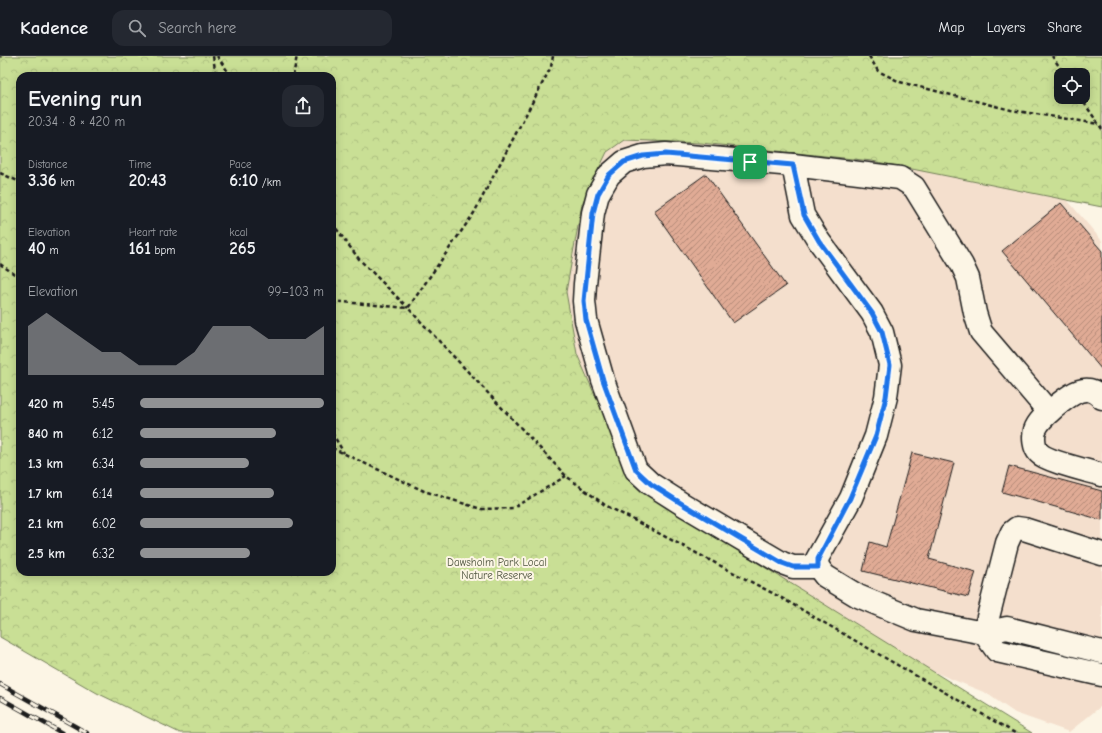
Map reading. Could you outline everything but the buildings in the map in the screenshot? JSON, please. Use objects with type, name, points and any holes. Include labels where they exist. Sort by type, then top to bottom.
[{"type":"lane","points":[[818,567],[793,567],[782,563],[651,484],[636,470],[603,380],[586,320],[584,301],[593,213],[598,194],[609,175],[624,162],[643,156],[666,154],[793,165],[900,178],[914,187],[962,265],[968,278],[975,313],[981,332],[1049,412]]},
{"type":"lane","points":[[793,165],[804,215],[819,241],[872,313],[882,332],[890,365],[886,397],[876,436],[850,498],[818,559],[818,567],[825,576],[858,596],[916,620],[984,634],[1007,628],[1102,652]]},
{"type":"lane","points":[[1102,398],[1093,391],[1080,390],[1074,392],[1049,412],[1035,429],[1036,448],[1039,454],[1102,475]]},
{"type":"lane","points":[[984,634],[1007,543],[1012,532],[1017,528],[1024,528],[1102,554]]},
{"type":"lane","points":[[984,634],[997,651],[1102,676]]},
{"type":"path","points":[[213,56],[215,72]]},
{"type":"path","points":[[217,56],[228,72]]},
{"type":"path","points":[[294,72],[297,56]]},
{"type":"path","points":[[869,56],[878,71],[900,82],[1011,110],[1099,124]]},
{"type":"path","points":[[1052,56],[1060,68]]},
{"type":"path","points":[[1085,104],[1102,129]]},
{"type":"path","points":[[0,173],[16,180]]},
{"type":"path","points":[[336,228],[359,259],[408,308],[336,300]]},
{"type":"path","points":[[0,264],[16,275]]},
{"type":"path","points":[[336,440],[344,454]]},
{"type":"path","points":[[336,450],[424,491],[481,509],[513,508],[566,476]]},
{"type":"shaded area","points":[[633,133],[764,136],[1058,189],[1102,241],[1102,707],[1100,707],[1069,732],[1015,713],[986,693],[902,659],[635,496],[607,455],[561,311],[578,207],[594,161]]},
{"type":"green space","name":"Dawsholm Park Local Nature Reserve","points":[[0,56],[1102,56],[1102,207],[872,161],[701,143],[624,140],[607,152],[582,204],[566,292],[577,354],[597,400],[653,498],[1032,733],[180,733],[97,693],[0,637]]},
{"type":"railway","points":[[0,684],[87,733]]},
{"type":"railway","points":[[0,698],[62,733]]},
{"type":"route","points":[[666,154],[750,162],[793,165],[804,215],[819,241],[847,276],[872,313],[882,332],[890,365],[886,397],[876,436],[850,498],[818,559],[818,567],[793,567],[782,563],[651,484],[636,470],[603,380],[586,320],[584,301],[585,284],[593,213],[598,194],[609,175],[624,162],[643,156],[666,154]]}]
